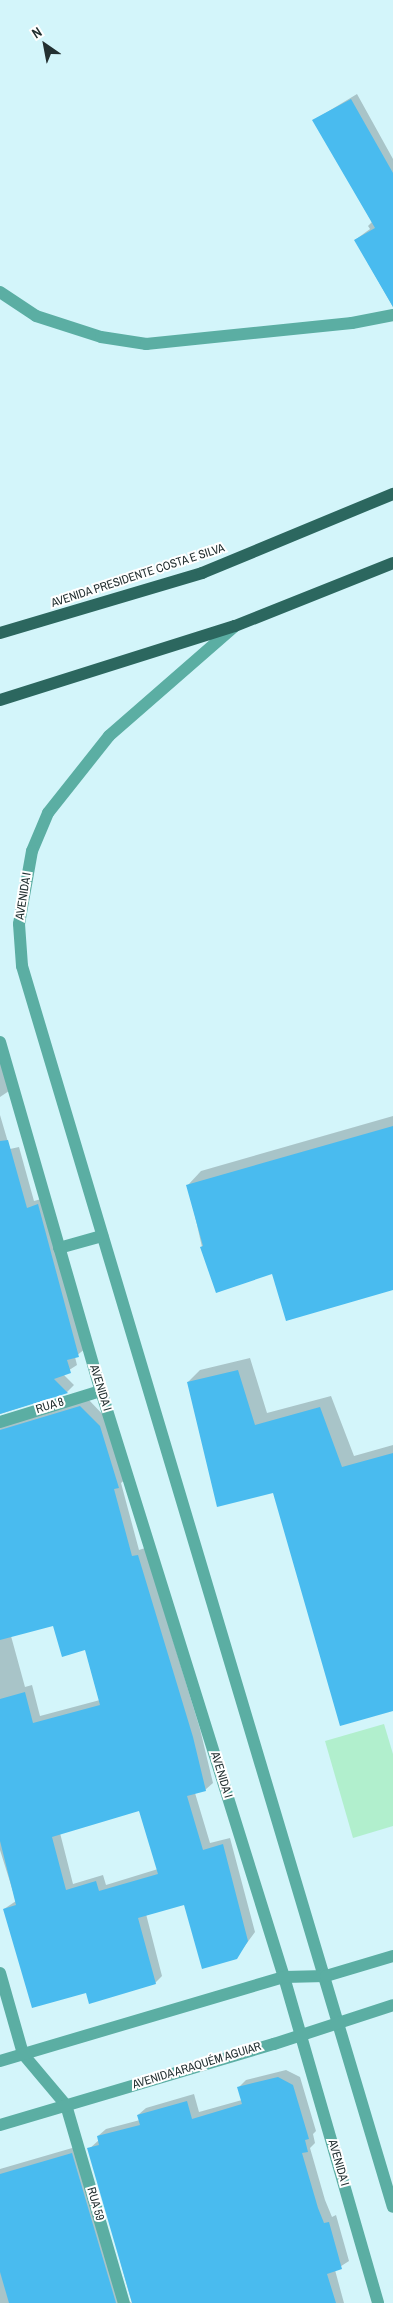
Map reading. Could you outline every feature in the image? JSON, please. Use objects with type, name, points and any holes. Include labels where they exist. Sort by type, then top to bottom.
[{"type":"main road","name":"AVENIDA PRESIDENTE COSTA E SILVA","points":[[0,633],[202,573],[393,494]]},
{"type":"main road","points":[[0,700],[236,626],[393,563]]},
{"type":"street","points":[[0,292],[36,316],[100,337],[146,344],[352,323],[393,315]]},
{"type":"street","name":"AVENIDA I","points":[[236,626],[109,736],[48,813],[32,851],[19,924],[22,966],[340,2021],[393,2207]]},
{"type":"street","name":"AVENIDA I","points":[[0,1042],[101,1391],[284,1977],[378,2303]]},
{"type":"street","points":[[59,1248],[102,1236]]},
{"type":"street","name":"RUA 8","points":[[0,1422],[101,1391]]},
{"type":"street","points":[[0,2061],[284,1977],[326,1976],[392,1955]]},
{"type":"street","points":[[0,1973],[23,2054],[66,2105]]},
{"type":"street","name":"AVENIDA ARAQUÉM AGUIAR","points":[[0,2125],[301,2035],[393,2005]]},
{"type":"street","name":"RUA 59","points":[[66,2105],[124,2303]]},
{"type":"green space","points":[[384,1724],[393,1754],[393,1826],[353,1838],[325,1741]]},
{"type":"building","points":[[351,99],[393,173],[393,307],[354,240],[375,228],[312,120]]},
{"type":"building","points":[[393,1126],[393,1290],[286,1321],[272,1274],[216,1293],[200,1247],[203,1246],[186,1185]]},
{"type":"building","points":[[8,1140],[27,1208],[38,1204],[79,1357],[67,1360],[71,1373],[54,1379],[68,1393],[0,1414],[0,1141]]},
{"type":"building","points":[[238,1370],[255,1425],[320,1407],[342,1467],[393,1453],[393,1711],[340,1726],[273,1493],[217,1507],[187,1382]]},
{"type":"building","points":[[80,1406],[100,1426],[119,1488],[114,1489],[132,1556],[138,1555],[193,1737],[206,1791],[187,1796],[203,1850],[223,1844],[248,1941],[237,1959],[202,1969],[184,1905],[138,1918],[156,1984],[89,2004],[86,1993],[32,2008],[3,1909],[16,1905],[0,1841],[0,1699],[25,1692],[33,1723],[100,1705],[85,1650],[62,1657],[53,1626],[0,1640],[0,1430]],"holes":[[[139,1811],[158,1874],[99,1891],[96,1881],[66,1890],[52,1837]]]},
{"type":"building","points":[[278,2077],[293,2085],[309,2139],[305,2140],[308,2152],[302,2153],[318,2208],[324,2223],[329,2222],[342,2269],[327,2274],[336,2303],[132,2303],[87,2148],[99,2145],[97,2136],[140,2125],[137,2115],[187,2101],[192,2119],[242,2104],[237,2087]]},
{"type":"building","points":[[72,2153],[116,2303],[9,2303],[0,2272],[0,2174]]}]
